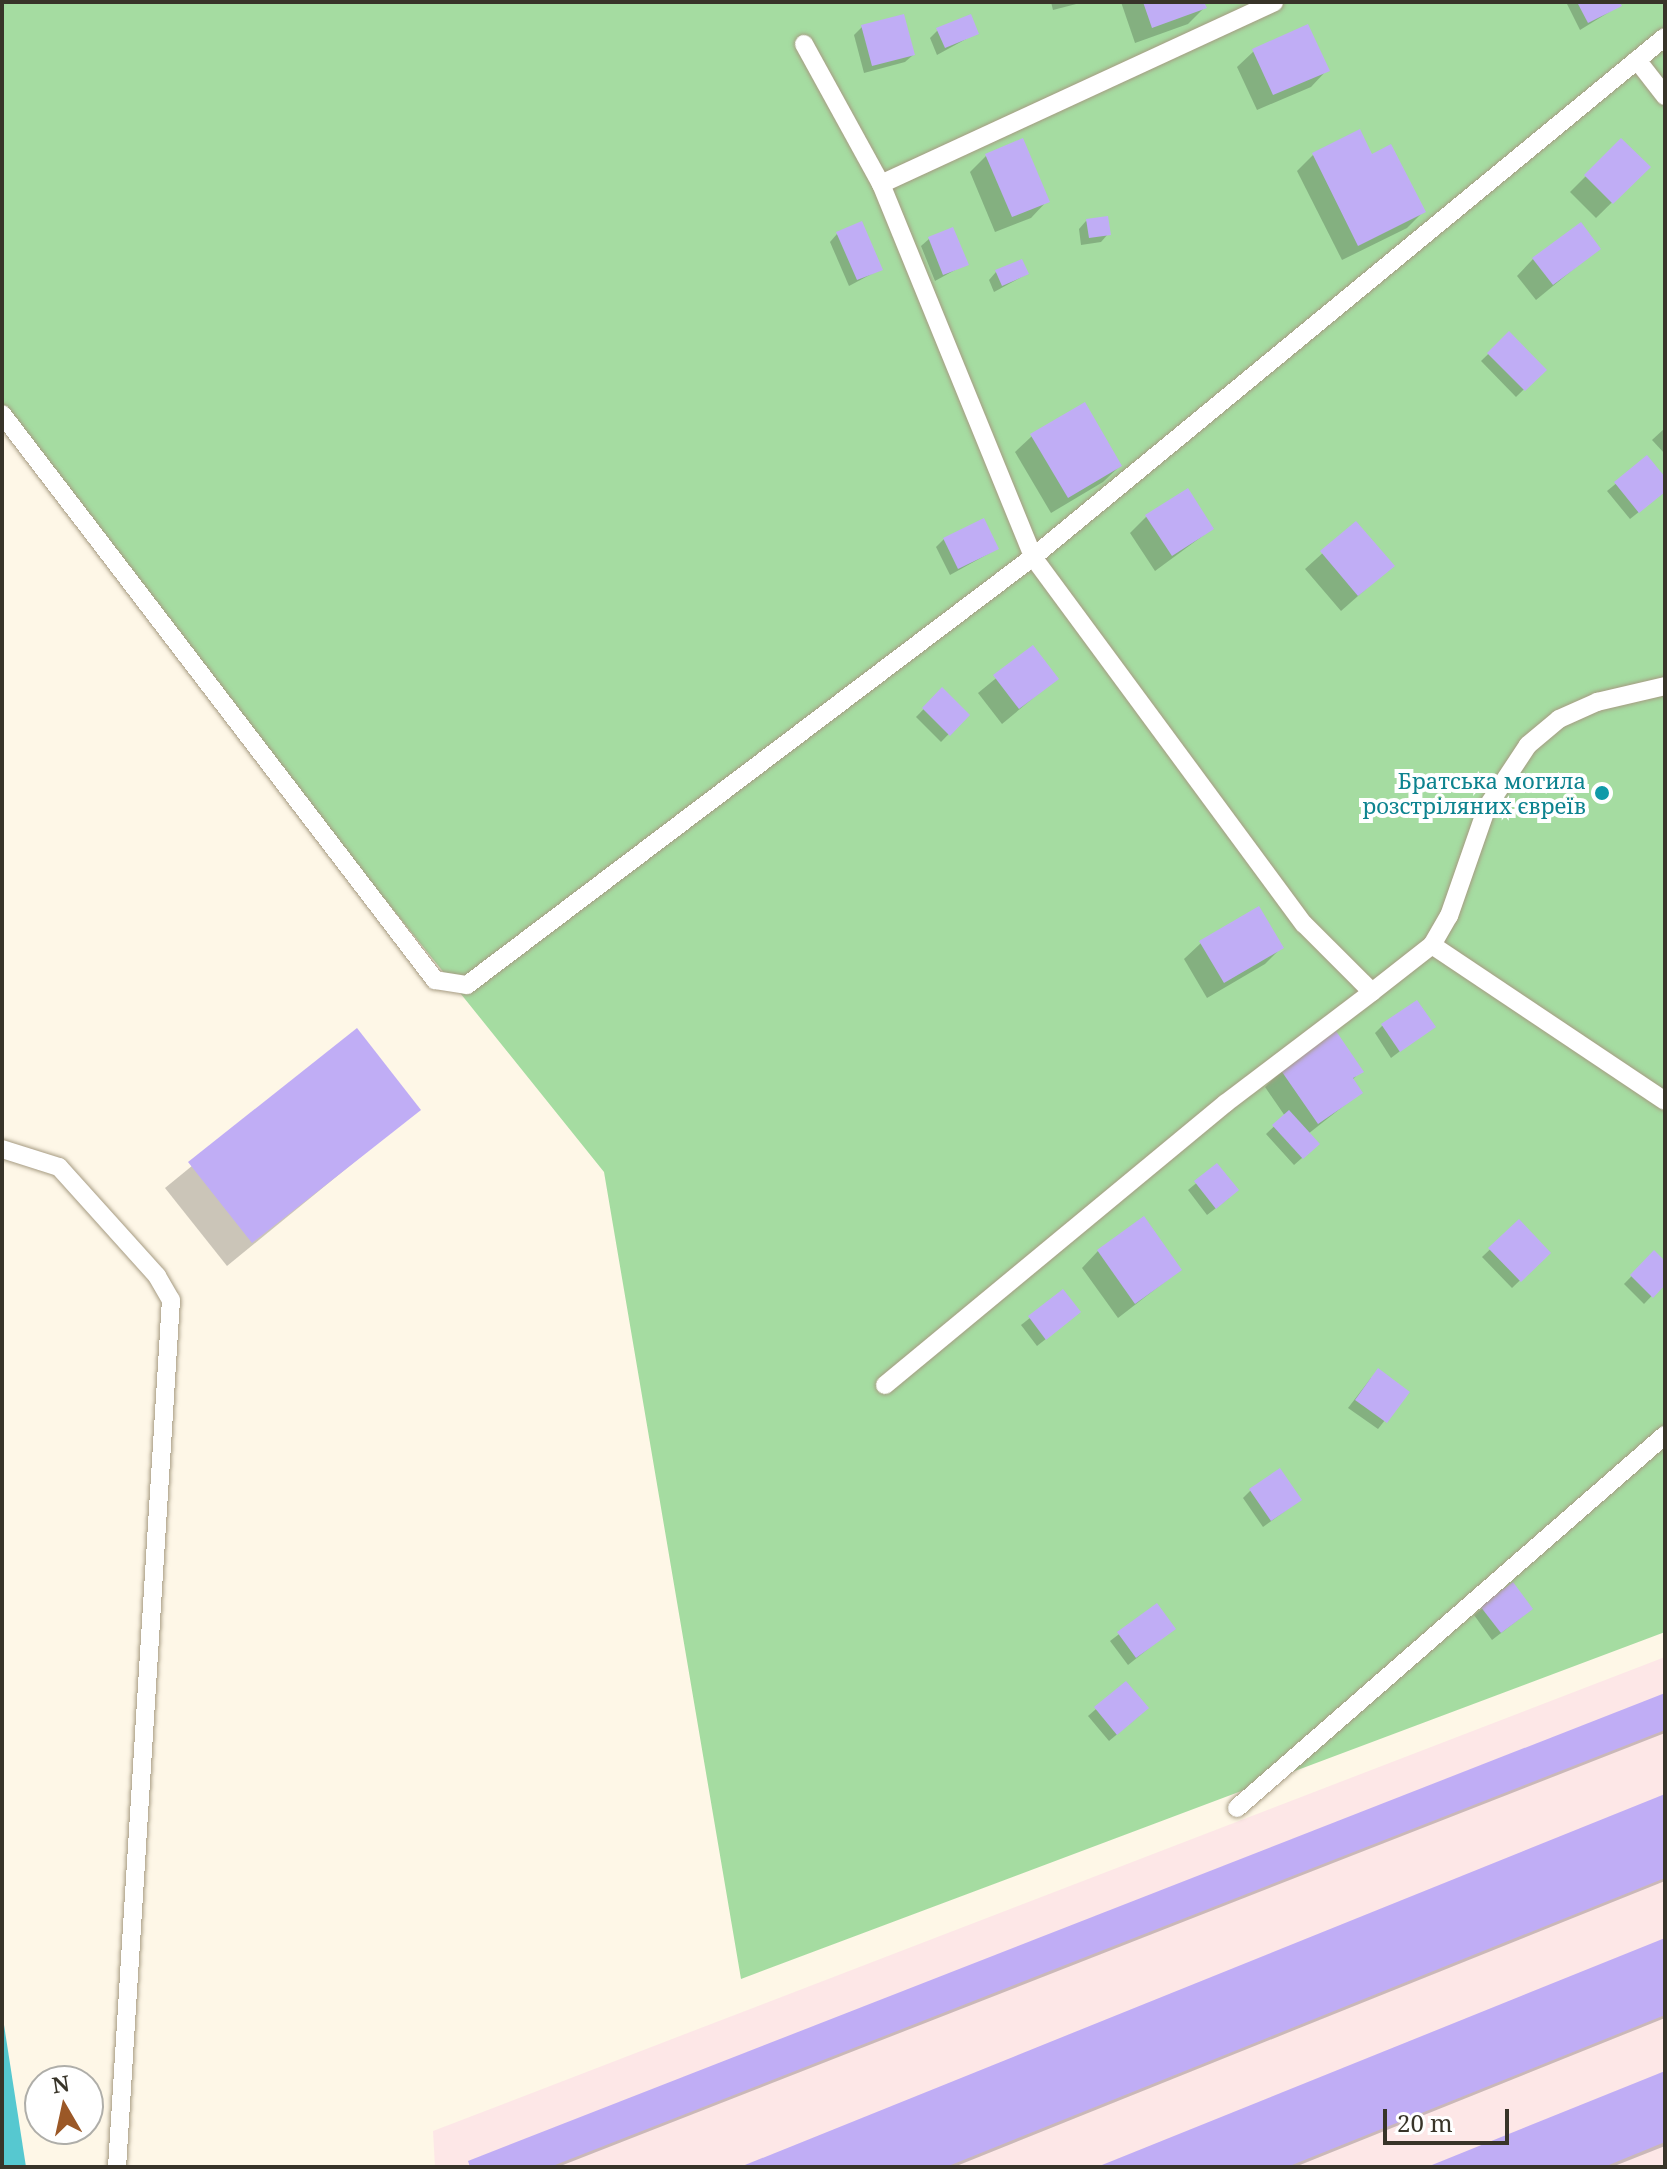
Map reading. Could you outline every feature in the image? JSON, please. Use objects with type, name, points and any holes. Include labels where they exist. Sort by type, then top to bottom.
[{"type":"lane","points":[[881,184],[1274,2]]},
{"type":"lane","points":[[2,414],[435,980],[467,985],[1033,557],[1665,37]]},
{"type":"lane","points":[[804,44],[881,184],[1033,557],[1304,924],[1372,992]]},
{"type":"lane","points":[[1637,60],[1665,96]]},
{"type":"lane","points":[[885,1385],[1226,1103],[1432,945],[1449,916],[1487,807],[1528,745],[1559,719],[1597,702],[1665,686]]},
{"type":"lane","points":[[1432,945],[1665,1101]]},
{"type":"lane","points":[[2,1149],[59,1167],[157,1276],[171,1300],[117,2167]]},
{"type":"lane","points":[[1237,1808],[1665,1435]]},
{"type":"shaded area","points":[[1665,1657],[1665,2167],[435,2167],[433,2131]]},
{"type":"green space","points":[[2,2],[1665,2],[1665,1632],[741,1979],[604,1172],[2,423]]},
{"type":"water","points":[[2,2012],[26,2167],[2,2167]]},
{"type":"building","points":[[1143,2],[1204,2],[1207,8],[1152,28]]},
{"type":"building","points":[[1577,2],[1620,2],[1622,6],[1588,23]]},
{"type":"building","points":[[904,14],[915,55],[872,66],[861,25]]},
{"type":"building","points":[[971,14],[979,34],[945,48],[936,28]]},
{"type":"building","points":[[1308,24],[1330,71],[1273,95],[1252,49]]},
{"type":"building","points":[[1360,129],[1372,154],[1391,144],[1426,212],[1358,246],[1312,153]]},
{"type":"building","points":[[1023,138],[1050,202],[1012,217],[985,154]]},
{"type":"building","points":[[1621,138],[1651,167],[1613,204],[1584,175]]},
{"type":"building","points":[[1108,216],[1111,235],[1089,238],[1086,219]]},
{"type":"building","points":[[862,221],[883,270],[857,280],[836,232]]},
{"type":"building","points":[[1581,222],[1601,249],[1553,285],[1532,258]]},
{"type":"building","points":[[953,227],[969,265],[943,275],[928,237]]},
{"type":"building","points":[[1022,259],[1029,274],[1002,286],[995,270]]},
{"type":"building","points":[[1509,331],[1547,370],[1525,391],[1487,353]]},
{"type":"building","points":[[1085,402],[1122,466],[1068,498],[1030,434]]},
{"type":"building","points":[[1647,455],[1665,477],[1665,492],[1639,513],[1614,482]]},
{"type":"building","points":[[1188,488],[1214,529],[1172,556],[1145,515]]},
{"type":"building","points":[[984,518],[999,549],[958,569],[943,538]]},
{"type":"building","points":[[1356,521],[1395,566],[1358,596],[1320,551]]},
{"type":"building","points":[[1033,645],[1059,679],[1019,709],[993,675]]},
{"type":"building","points":[[942,687],[970,715],[950,736],[922,708]]},
{"type":"building","points":[[1259,906],[1284,948],[1224,983],[1199,941]]},
{"type":"building","points":[[1417,1000],[1436,1027],[1400,1052],[1381,1024]]},
{"type":"building","points":[[357,1028],[421,1110],[252,1243],[188,1162]]},
{"type":"building","points":[[1336,1031],[1364,1072],[1353,1078],[1363,1093],[1318,1124],[1280,1069]]},
{"type":"building","points":[[1289,1110],[1320,1144],[1303,1159],[1272,1125]]},
{"type":"building","points":[[1217,1163],[1239,1190],[1216,1209],[1194,1181]]},
{"type":"building","points":[[1144,1216],[1182,1270],[1135,1304],[1097,1250]]},
{"type":"building","points":[[1519,1219],[1551,1253],[1521,1282],[1488,1248]]},
{"type":"building","points":[[1654,1250],[1665,1261],[1665,1285],[1653,1298],[1630,1275]]},
{"type":"building","points":[[1063,1289],[1081,1312],[1046,1340],[1028,1316]]},
{"type":"building","points":[[1378,1368],[1410,1392],[1387,1423],[1355,1400]]},
{"type":"building","points":[[1280,1468],[1302,1500],[1271,1521],[1249,1489]]},
{"type":"building","points":[[1513,1582],[1533,1609],[1501,1633],[1480,1606]]},
{"type":"building","points":[[1157,1603],[1176,1629],[1136,1658],[1117,1632]]},
{"type":"building","points":[[1126,1681],[1149,1708],[1117,1735],[1094,1707]]},
{"type":"building","points":[[1665,1693],[1665,1730],[550,2167],[470,2167],[468,2161]]},
{"type":"building","points":[[1665,1794],[1665,1878],[946,2167],[740,2167]]},
{"type":"building","points":[[1665,1938],[1665,2015],[1287,2167],[1097,2167]]},
{"type":"building","points":[[1665,2071],[1665,2142],[1604,2167],[1427,2167]]},
{"type":"place","name":"Братська могила розстріляних євреїв","points":[[1602,793]]}]
